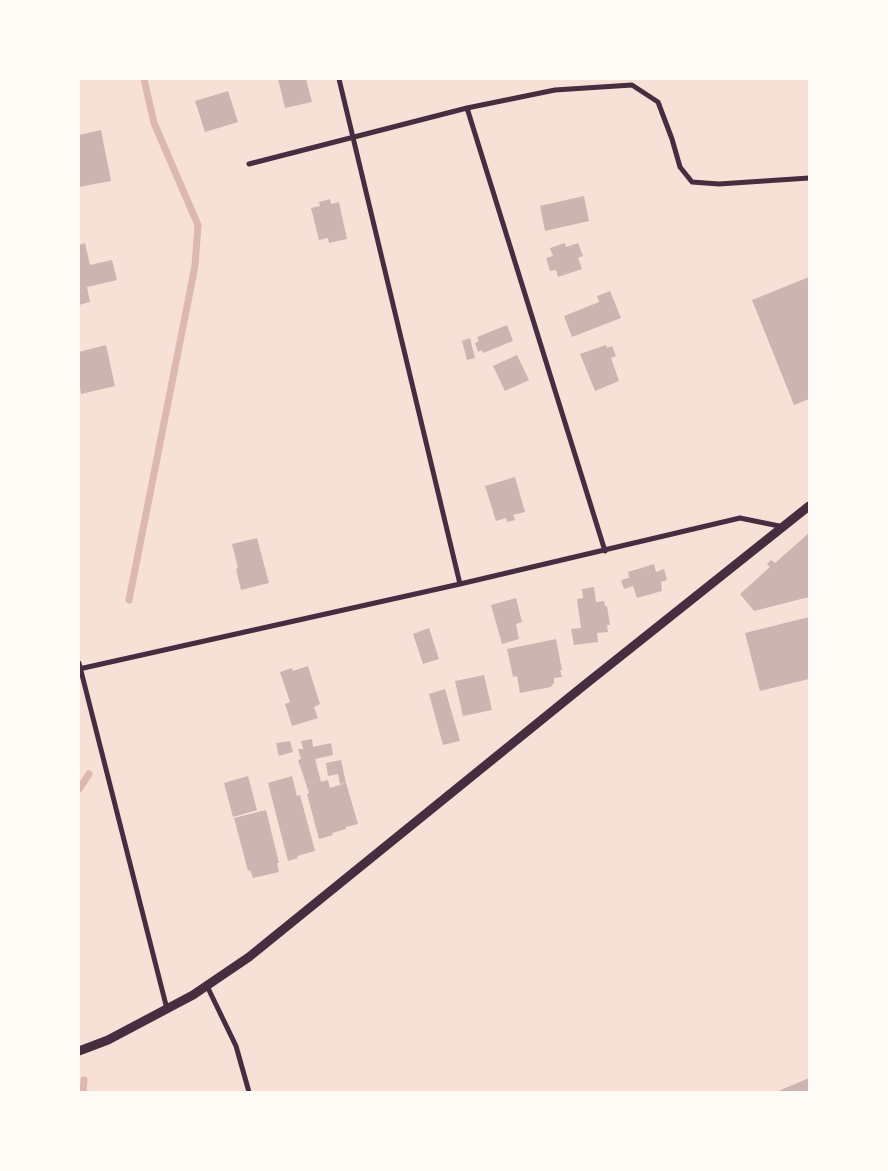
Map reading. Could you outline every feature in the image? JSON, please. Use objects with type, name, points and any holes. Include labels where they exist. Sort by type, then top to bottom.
[{"type":"street","points":[[340,79],[460,584]]},
{"type":"street","points":[[249,164],[467,108],[555,90],[632,85],[658,102],[680,167],[692,182],[719,184],[809,178]]},
{"type":"street","points":[[467,108],[605,551]]},
{"type":"street","points":[[79,1051],[108,1040],[167,1009],[207,986],[249,957],[809,506]]},
{"type":"street","points":[[167,1009],[79,667],[460,584],[740,518],[785,527]]},
{"type":"street","points":[[207,986],[236,1046],[249,1092]]},
{"type":"building","points":[[278,79],[306,79],[312,102],[285,108]]},
{"type":"building","points":[[228,91],[238,122],[205,132],[195,101]]},
{"type":"building","points":[[101,130],[111,181],[79,187],[79,135]]},
{"type":"building","points":[[584,196],[589,221],[545,231],[540,206]]},
{"type":"building","points":[[330,199],[331,204],[339,202],[347,239],[329,243],[328,238],[319,240],[311,208],[320,206],[319,202]]},
{"type":"building","points":[[85,243],[90,265],[112,260],[117,280],[87,287],[90,302],[79,305],[79,245]]},
{"type":"building","points":[[565,243],[566,247],[578,243],[583,256],[578,258],[582,269],[558,277],[556,270],[550,271],[546,258],[553,256],[550,248]]},
{"type":"building","points":[[809,277],[809,399],[794,405],[752,300]]},
{"type":"building","points":[[610,291],[621,318],[572,337],[564,316],[599,302],[597,296]]},
{"type":"building","points":[[507,325],[513,341],[483,353],[482,350],[478,352],[475,343],[479,341],[477,337]]},
{"type":"building","points":[[470,338],[475,358],[467,360],[462,341]]},
{"type":"building","points":[[106,345],[115,386],[81,394],[79,352]]},
{"type":"building","points":[[606,345],[607,348],[612,346],[616,356],[611,358],[619,381],[595,391],[580,354]]},
{"type":"building","points":[[517,355],[529,380],[505,391],[493,366]]},
{"type":"building","points":[[515,477],[525,512],[513,515],[515,520],[507,522],[506,518],[496,521],[485,486]]},
{"type":"building","points":[[809,533],[809,597],[754,611],[740,594],[770,567],[767,564],[771,560],[775,563]]},
{"type":"building","points":[[257,538],[269,583],[241,590],[232,544]]},
{"type":"building","points":[[654,564],[656,572],[664,569],[667,580],[661,582],[662,591],[637,598],[633,586],[624,589],[621,580],[629,578],[628,572]]},
{"type":"building","points":[[594,587],[596,602],[604,601],[605,606],[607,606],[610,625],[607,625],[608,632],[597,633],[598,642],[574,645],[571,629],[581,628],[577,599],[583,598],[582,589]]},
{"type":"building","points":[[516,598],[522,622],[516,624],[519,639],[502,644],[491,605]]},
{"type":"building","points":[[809,617],[809,679],[760,691],[745,633]]},
{"type":"building","points":[[429,628],[439,659],[423,664],[413,634]]},
{"type":"building","points":[[556,639],[562,677],[554,678],[554,683],[551,687],[520,693],[517,676],[513,677],[507,649]]},
{"type":"building","points":[[308,666],[320,704],[314,707],[318,718],[292,726],[285,704],[290,702],[280,672],[292,668],[293,671]]},
{"type":"building","points":[[484,675],[492,710],[463,716],[455,681]]},
{"type":"building","points":[[445,689],[460,741],[443,745],[429,694]]},
{"type":"building","points":[[312,739],[313,747],[331,743],[333,755],[315,759],[321,782],[328,780],[330,788],[346,783],[358,824],[346,827],[346,829],[332,833],[333,835],[319,839],[307,794],[309,793],[298,760],[301,759],[298,749],[303,749],[301,741]]},
{"type":"building","points":[[290,741],[293,752],[279,756],[276,743]]},
{"type":"building","points":[[341,760],[346,783],[340,784],[338,774],[328,776],[326,763]]},
{"type":"building","points":[[248,776],[257,810],[233,817],[224,783]]},
{"type":"building","points":[[292,776],[297,796],[300,795],[315,851],[297,856],[298,858],[288,861],[268,783]]},
{"type":"building","points":[[266,810],[279,863],[277,863],[279,872],[253,878],[250,870],[248,871],[234,818]]},
{"type":"building","points":[[809,1078],[809,1092],[776,1092]]},
{"type":"waterway","points":[[129,600],[195,266],[198,225],[154,123],[144,79]]},
{"type":"waterway","points":[[79,789],[89,774]]},
{"type":"waterway","points":[[83,1092],[84,1080]]}]
